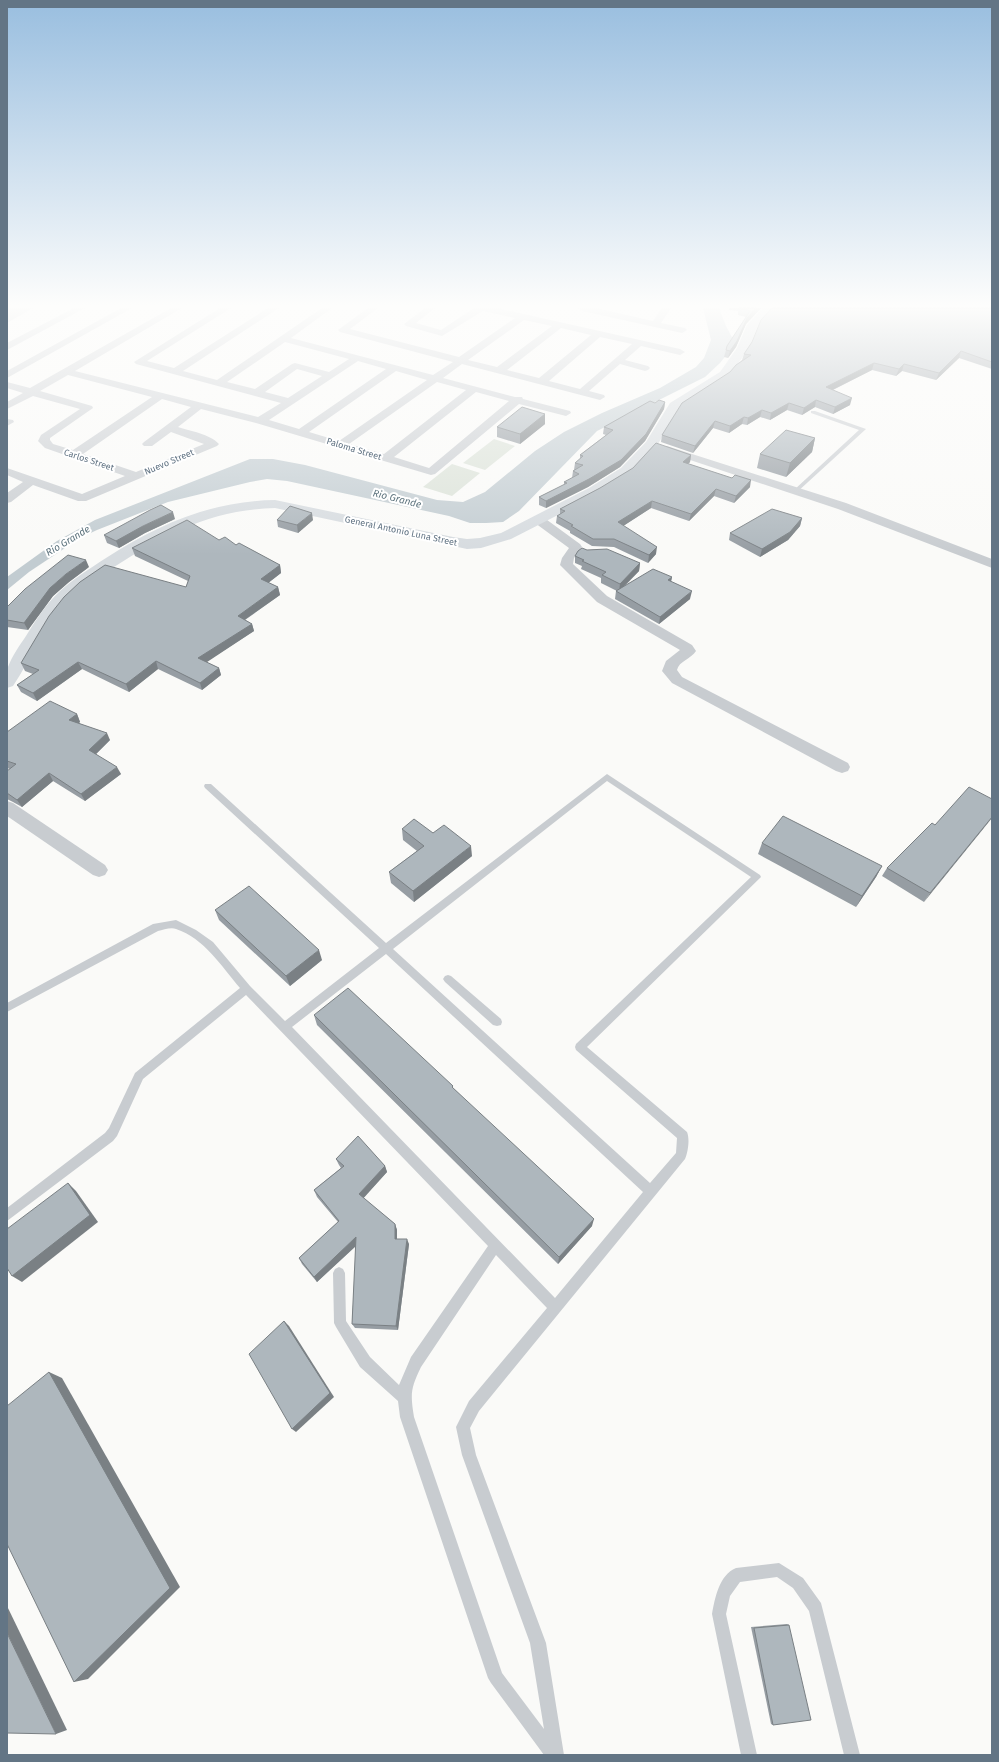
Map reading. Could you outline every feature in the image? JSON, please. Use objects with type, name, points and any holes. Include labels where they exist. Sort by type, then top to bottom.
[{"type":"main road","name":"General Antonio Luna Street","points":[[7,682],[54,607],[65,595],[91,575],[144,541],[168,529],[204,516],[254,504],[275,504],[467,544],[481,543],[500,538],[539,520],[616,478],[634,464],[650,444],[675,406],[701,390]]},
{"type":"street","points":[[26,390],[32,392]]},
{"type":"street","points":[[7,406],[35,390]]},
{"type":"street","name":"Paloma Street","points":[[141,390],[260,421],[431,472],[518,399]]},
{"type":"street","points":[[246,390],[291,402]]},
{"type":"street","points":[[257,393],[261,390]]},
{"type":"street","points":[[260,421],[308,390]]},
{"type":"street","points":[[301,433],[362,390]]},
{"type":"street","points":[[341,445],[419,390]]},
{"type":"street","points":[[386,458],[472,390]]},
{"type":"street","points":[[479,390],[518,399],[566,413]]},
{"type":"street","points":[[576,390],[600,397]]},
{"type":"street","name":"Carlos Street","points":[[32,392],[88,408],[45,437],[44,441],[49,446],[137,476]]},
{"type":"street","points":[[74,455],[161,395]]},
{"type":"street","points":[[185,456],[148,444],[199,406]]},
{"type":"street","name":"Nuevo Street","points":[[32,481],[82,498],[213,444],[199,437],[169,428]]},
{"type":"street","points":[[650,444],[848,509],[992,564]]},
{"type":"street","points":[[7,471],[32,481]]},
{"type":"street","points":[[7,499],[32,481]]},
{"type":"street","points":[[539,520],[582,549],[568,558],[566,565],[602,599],[687,648],[688,651],[671,664],[669,671],[677,680],[842,767]]},
{"type":"street","points":[[7,807],[99,870]]},
{"type":"lane","points":[[796,491],[863,429],[813,412]]},
{"type":"lane","points":[[285,1027],[607,777],[757,877],[580,1047],[683,1136],[681,1155],[474,1406],[463,1427],[469,1455],[538,1643],[555,1755]]},
{"type":"lane","points":[[208,786],[652,1191]]},
{"type":"lane","points":[[7,1008],[156,927],[176,924],[193,933],[210,945],[247,989],[556,1308]]},
{"type":"lane","points":[[448,979],[497,1022]]},
{"type":"lane","points":[[7,1215],[109,1137],[113,1132],[139,1076],[237,994],[247,989]]},
{"type":"lane","points":[[496,1246],[416,1362],[405,1386],[404,1398],[407,1417],[496,1678],[555,1755]]},
{"type":"lane","points":[[339,1273],[340,1323],[365,1362],[404,1398]]},
{"type":"lane","points":[[749,1755],[719,1614],[722,1593],[736,1575],[779,1570],[798,1583],[816,1608],[852,1755]]},
{"type":"shaded area","points":[[494,439],[515,446],[485,470],[463,463]]},
{"type":"shaded area","points":[[452,464],[480,473],[452,496],[423,487]]},
{"type":"water","name":"Rio Grande","points":[[655,390],[679,390],[597,431],[519,511],[503,522],[470,523],[449,516],[287,481],[267,479],[168,502],[97,530],[80,538],[29,572],[7,590],[7,577],[57,541],[95,520],[250,459],[273,459],[305,465],[437,500],[463,502],[485,492],[535,451],[564,432],[602,413]]},
{"type":"building","points":[[702,390],[834,390],[852,398],[835,407],[816,400],[804,408],[789,403],[771,413],[762,410],[748,418],[744,417],[730,426],[715,421],[695,446],[662,435],[682,403]]},
{"type":"building","points":[[659,400],[665,402],[646,434],[621,460],[589,479],[546,501],[539,497],[567,483],[564,482],[579,474],[573,471],[583,465],[575,463],[583,456],[580,455],[613,430],[604,427],[650,401],[655,403]]},
{"type":"building","points":[[522,407],[545,414],[520,434],[497,427]]},
{"type":"building","points":[[786,430],[815,438],[790,463],[760,454]]},
{"type":"building","points":[[656,443],[691,455],[683,462],[732,478],[735,475],[751,480],[736,496],[716,489],[691,514],[652,501],[618,522],[657,547],[649,555],[614,539],[593,539],[557,516],[565,511],[560,509],[600,488],[633,468]]},
{"type":"building","points":[[161,505],[173,512],[116,541],[104,535],[150,510]]},
{"type":"building","points":[[290,506],[312,513],[297,525],[277,520]]},
{"type":"building","points":[[772,509],[802,518],[790,532],[762,549],[730,533]]},
{"type":"building","points":[[187,520],[219,540],[225,537],[236,545],[239,543],[280,565],[261,579],[278,587],[238,616],[252,624],[198,658],[219,668],[200,683],[156,661],[126,684],[78,662],[33,693],[17,685],[39,670],[21,663],[49,616],[64,597],[80,582],[105,565],[186,587],[190,576],[132,548]]},
{"type":"building","points":[[582,548],[587,550],[607,549],[640,563],[620,584],[602,575],[606,572],[582,561],[584,560],[575,556]]},
{"type":"building","points":[[68,555],[86,560],[66,574],[50,588],[24,623],[7,620],[7,607],[25,589]]},
{"type":"building","points":[[653,569],[672,577],[668,580],[692,591],[660,617],[616,591]]},
{"type":"building","points":[[50,701],[77,714],[69,720],[107,733],[89,750],[117,767],[81,794],[49,773],[17,800],[7,793],[7,771],[16,764],[7,761],[7,732]]},
{"type":"building","points":[[969,787],[992,799],[992,817],[930,893],[887,868],[932,823],[935,825]]},
{"type":"building","points":[[783,816],[882,866],[862,896],[762,843]]},
{"type":"building","points":[[414,819],[433,833],[444,825],[471,846],[413,891],[389,872],[424,846],[402,829]]},
{"type":"building","points":[[249,886],[319,950],[286,976],[215,910]]},
{"type":"building","points":[[348,988],[594,1219],[559,1257],[314,1015]]},
{"type":"building","points":[[358,1136],[385,1166],[359,1194],[395,1224],[395,1239],[407,1239],[396,1326],[352,1324],[356,1237],[314,1277],[299,1258],[339,1221],[314,1190],[344,1166],[336,1159]]},
{"type":"building","points":[[68,1183],[90,1215],[12,1276],[7,1268],[7,1229]]},
{"type":"building","points":[[284,1321],[330,1393],[292,1429],[249,1354]]},
{"type":"building","points":[[49,1372],[170,1588],[74,1682],[7,1544],[7,1406]]},
{"type":"building","points":[[789,1625],[811,1720],[773,1725],[754,1628]]},
{"type":"building","points":[[7,1633],[56,1734],[7,1733]]}]
